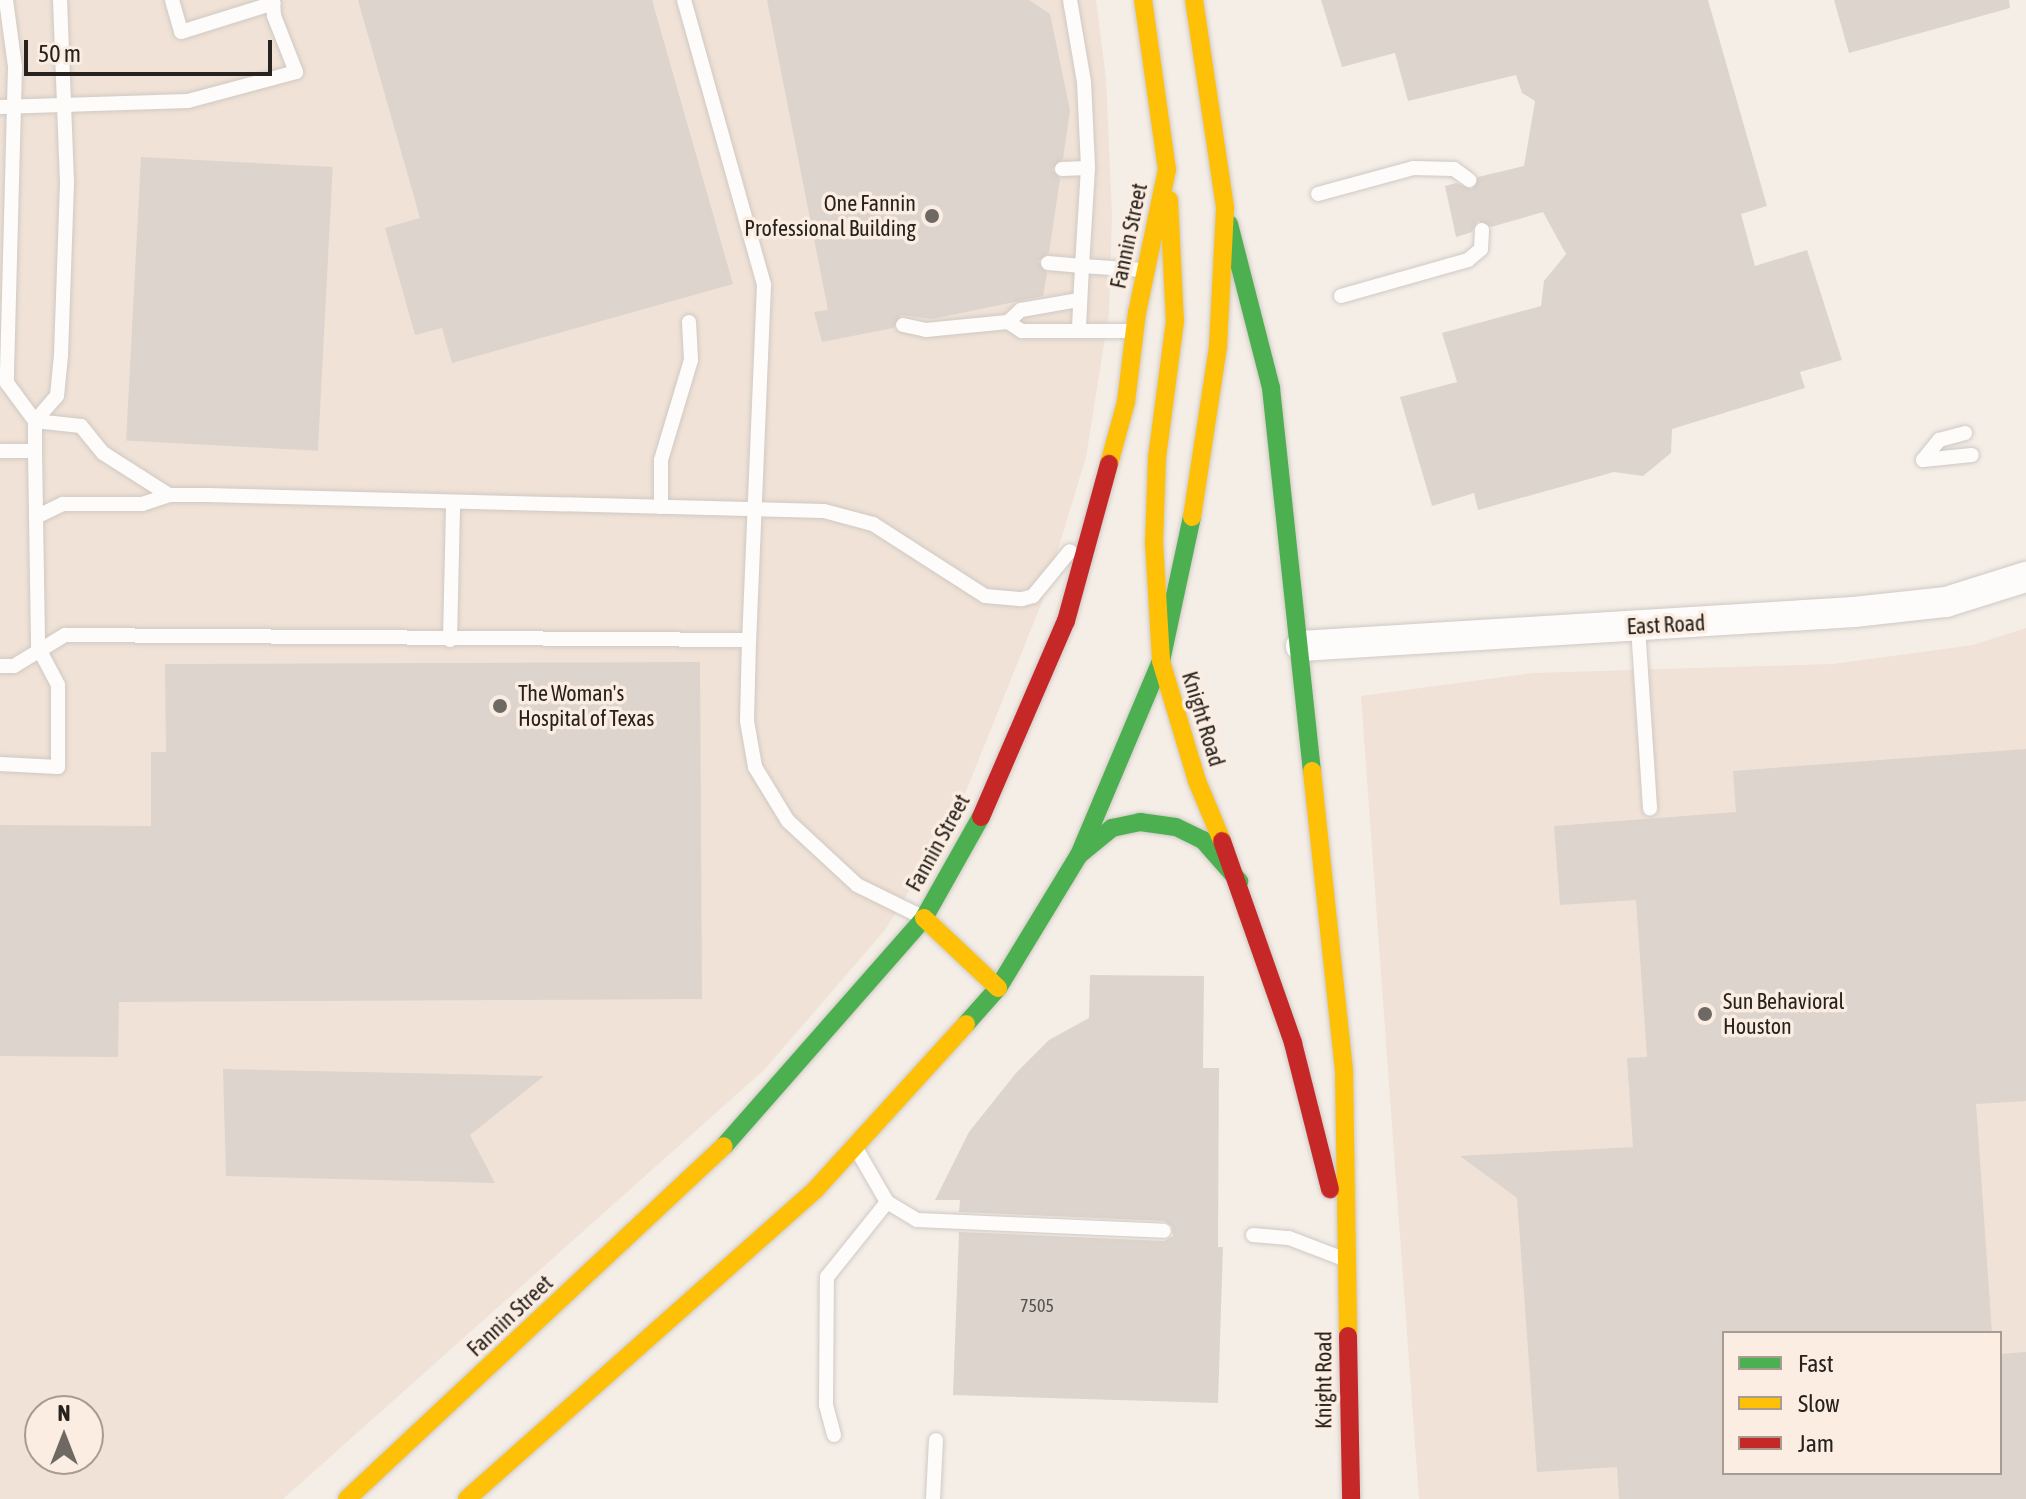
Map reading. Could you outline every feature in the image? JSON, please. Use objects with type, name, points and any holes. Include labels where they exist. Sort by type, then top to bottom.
[{"type":"main road","name":"Fannin Street","points":[[347,1499],[751,1121],[924,918],[999,784],[1066,621],[1126,402],[1135,331],[1167,170],[1143,0]]},
{"type":"main road","points":[[467,1499],[816,1189],[998,988],[1079,855],[1161,661],[1198,487],[1218,347],[1225,207],[1194,0]]},
{"type":"main road","name":"Knight Road","points":[[1167,170],[1175,321],[1156,486],[1161,661],[1197,781],[1239,881],[1293,1043],[1347,1260]]},
{"type":"main road","name":"Knight Road","points":[[1225,207],[1271,388],[1301,646],[1344,1071],[1351,1499]]},
{"type":"main road","points":[[1079,855],[1112,828],[1140,822],[1176,827],[1203,840],[1239,881]]},
{"type":"main road","points":[[924,918],[998,988]]},
{"type":"street","name":"East Road","points":[[1301,646],[1638,627],[1946,602],[2026,577]]},
{"type":"lane","points":[[2,767],[58,767],[58,685],[38,647],[35,421],[7,383],[7,107],[15,67],[6,0]]},
{"type":"lane","points":[[35,421],[57,396],[61,355],[66,106],[60,0]]},
{"type":"lane","points":[[7,107],[188,101],[296,72],[274,2],[181,32],[172,0]]},
{"type":"lane","points":[[684,0],[764,285],[747,721],[755,767],[788,821],[857,885],[924,918]]},
{"type":"lane","points":[[1070,0],[1084,82],[1088,168],[1079,328]]},
{"type":"lane","points":[[1062,169],[1088,168]]},
{"type":"lane","points":[[1318,194],[1413,168],[1454,169],[1469,180]]},
{"type":"lane","points":[[1341,296],[1468,260],[1481,249],[1482,230]]},
{"type":"lane","points":[[1048,263],[1146,270]]},
{"type":"lane","points":[[903,325],[926,330],[1008,322],[1021,310],[1079,300]]},
{"type":"lane","points":[[661,507],[661,460],[691,360],[689,322]]},
{"type":"lane","points":[[1008,322],[1022,331],[1079,328],[1135,331]]},
{"type":"lane","points":[[35,421],[81,426],[103,453],[169,495]]},
{"type":"lane","points":[[1965,433],[1939,440],[1923,460],[1972,455]]},
{"type":"lane","points":[[0,451],[35,451]]},
{"type":"lane","points":[[36,517],[63,504],[142,504],[169,495],[824,511],[873,524],[985,596],[1022,599],[1033,596],[1092,524]]},
{"type":"lane","points":[[450,640],[453,503]]},
{"type":"lane","points":[[1638,627],[1650,809]]},
{"type":"lane","points":[[0,666],[14,666],[38,647],[65,635],[749,640]]},
{"type":"lane","points":[[855,1146],[887,1202],[899,1214],[937,1223],[1164,1231]]},
{"type":"lane","points":[[834,1435],[826,1405],[827,1277],[887,1202]]},
{"type":"lane","points":[[1253,1235],[1289,1238],[1347,1260]]},
{"type":"lane","points":[[933,1499],[936,1440]]},
{"type":"shaded area","name":"The Woman's Hospital of Texas","points":[[0,0],[1096,0],[1106,79],[1112,216],[1109,313],[1086,457],[1042,602],[958,811],[885,930],[765,1069],[283,1499],[0,1499]]},
{"type":"shaded area","name":"Sun Behavioral Houston","points":[[2026,628],[2026,1499],[1419,1499],[1361,696],[1533,673],[1833,664],[1973,645]]},
{"type":"building","points":[[358,0],[652,0],[733,284],[452,363],[442,328],[415,335],[385,228],[420,218]]},
{"type":"building","name":"One Fannin Professional Building","points":[[767,0],[1029,0],[1050,14],[1070,110],[1063,159],[1052,169],[1060,179],[1049,253],[1038,261],[1047,273],[1043,296],[932,319],[901,315],[893,328],[822,342],[814,312],[828,310]]},
{"type":"building","points":[[1321,0],[1708,0],[1767,206],[1741,214],[1755,266],[1807,250],[1842,360],[1800,372],[1805,388],[1672,429],[1671,453],[1643,476],[1614,472],[1478,510],[1474,493],[1432,506],[1400,397],[1457,382],[1442,333],[1541,306],[1544,281],[1566,254],[1543,212],[1491,227],[1478,221],[1472,232],[1456,237],[1445,186],[1456,183],[1472,189],[1478,177],[1524,166],[1535,101],[1522,93],[1516,75],[1408,101],[1395,53],[1342,67]]},
{"type":"building","points":[[1834,0],[2009,0],[2010,8],[1849,53]]},
{"type":"building","points":[[141,157],[333,167],[318,451],[126,441]]},
{"type":"building","points":[[700,662],[702,999],[119,1002],[118,1057],[0,1056],[0,825],[151,826],[151,752],[166,752],[165,664]]},
{"type":"building","points":[[2026,749],[2026,1101],[1976,1104],[1992,1331],[1722,1331],[1722,1475],[2002,1475],[2002,1354],[2026,1352],[2026,1499],[1619,1499],[1617,1467],[1537,1472],[1517,1198],[1460,1156],[1633,1147],[1627,1058],[1647,1057],[1636,900],[1560,905],[1554,826],[1736,812],[1733,771]]},
{"type":"building","points":[[1090,975],[1204,976],[1203,1068],[1219,1068],[1218,1247],[1223,1247],[1218,1403],[953,1395],[959,1232],[1164,1241],[1173,1236],[1172,1226],[1164,1221],[959,1212],[960,1200],[935,1200],[969,1132],[1016,1073],[1049,1040],[1089,1018]]},
{"type":"building","points":[[223,1069],[544,1076],[470,1135],[495,1183],[226,1176]]},
{"type":"traffic: fast","points":[[1229,224],[1271,388],[1312,771]]},
{"type":"traffic: fast","points":[[966,1024],[998,988],[1079,855],[1161,661],[1192,517]]},
{"type":"traffic: fast","points":[[724,1146],[924,918],[981,817]]},
{"type":"traffic: fast","points":[[1079,855],[1112,828],[1140,822],[1176,827],[1203,840],[1239,881]]},
{"type":"traffic: slow","points":[[1109,464],[1126,402],[1137,313],[1167,170],[1143,0]]},
{"type":"traffic: slow","points":[[1192,517],[1218,347],[1225,207],[1194,0]]},
{"type":"traffic: slow","points":[[1169,200],[1175,321],[1157,458],[1154,542],[1161,661],[1197,781],[1222,841]]},
{"type":"traffic: slow","points":[[1312,771],[1344,1071],[1348,1336]]},
{"type":"traffic: slow","points":[[924,918],[998,988]]},
{"type":"traffic: slow","points":[[467,1499],[816,1189],[966,1024]]},
{"type":"traffic: slow","points":[[347,1499],[724,1146]]},
{"type":"traffic: jam","points":[[981,817],[1066,621],[1109,464]]},
{"type":"traffic: jam","points":[[1222,841],[1293,1043],[1330,1189]]},
{"type":"traffic: jam","points":[[1348,1336],[1351,1499]]},
{"type":"place","name":"One Fannin Professional Building","points":[[932,216]]},
{"type":"place","name":"The Woman's Hospital of Texas","points":[[500,706]]},
{"type":"place","name":"Sun Behavioral Houston","points":[[1705,1014]]}]
